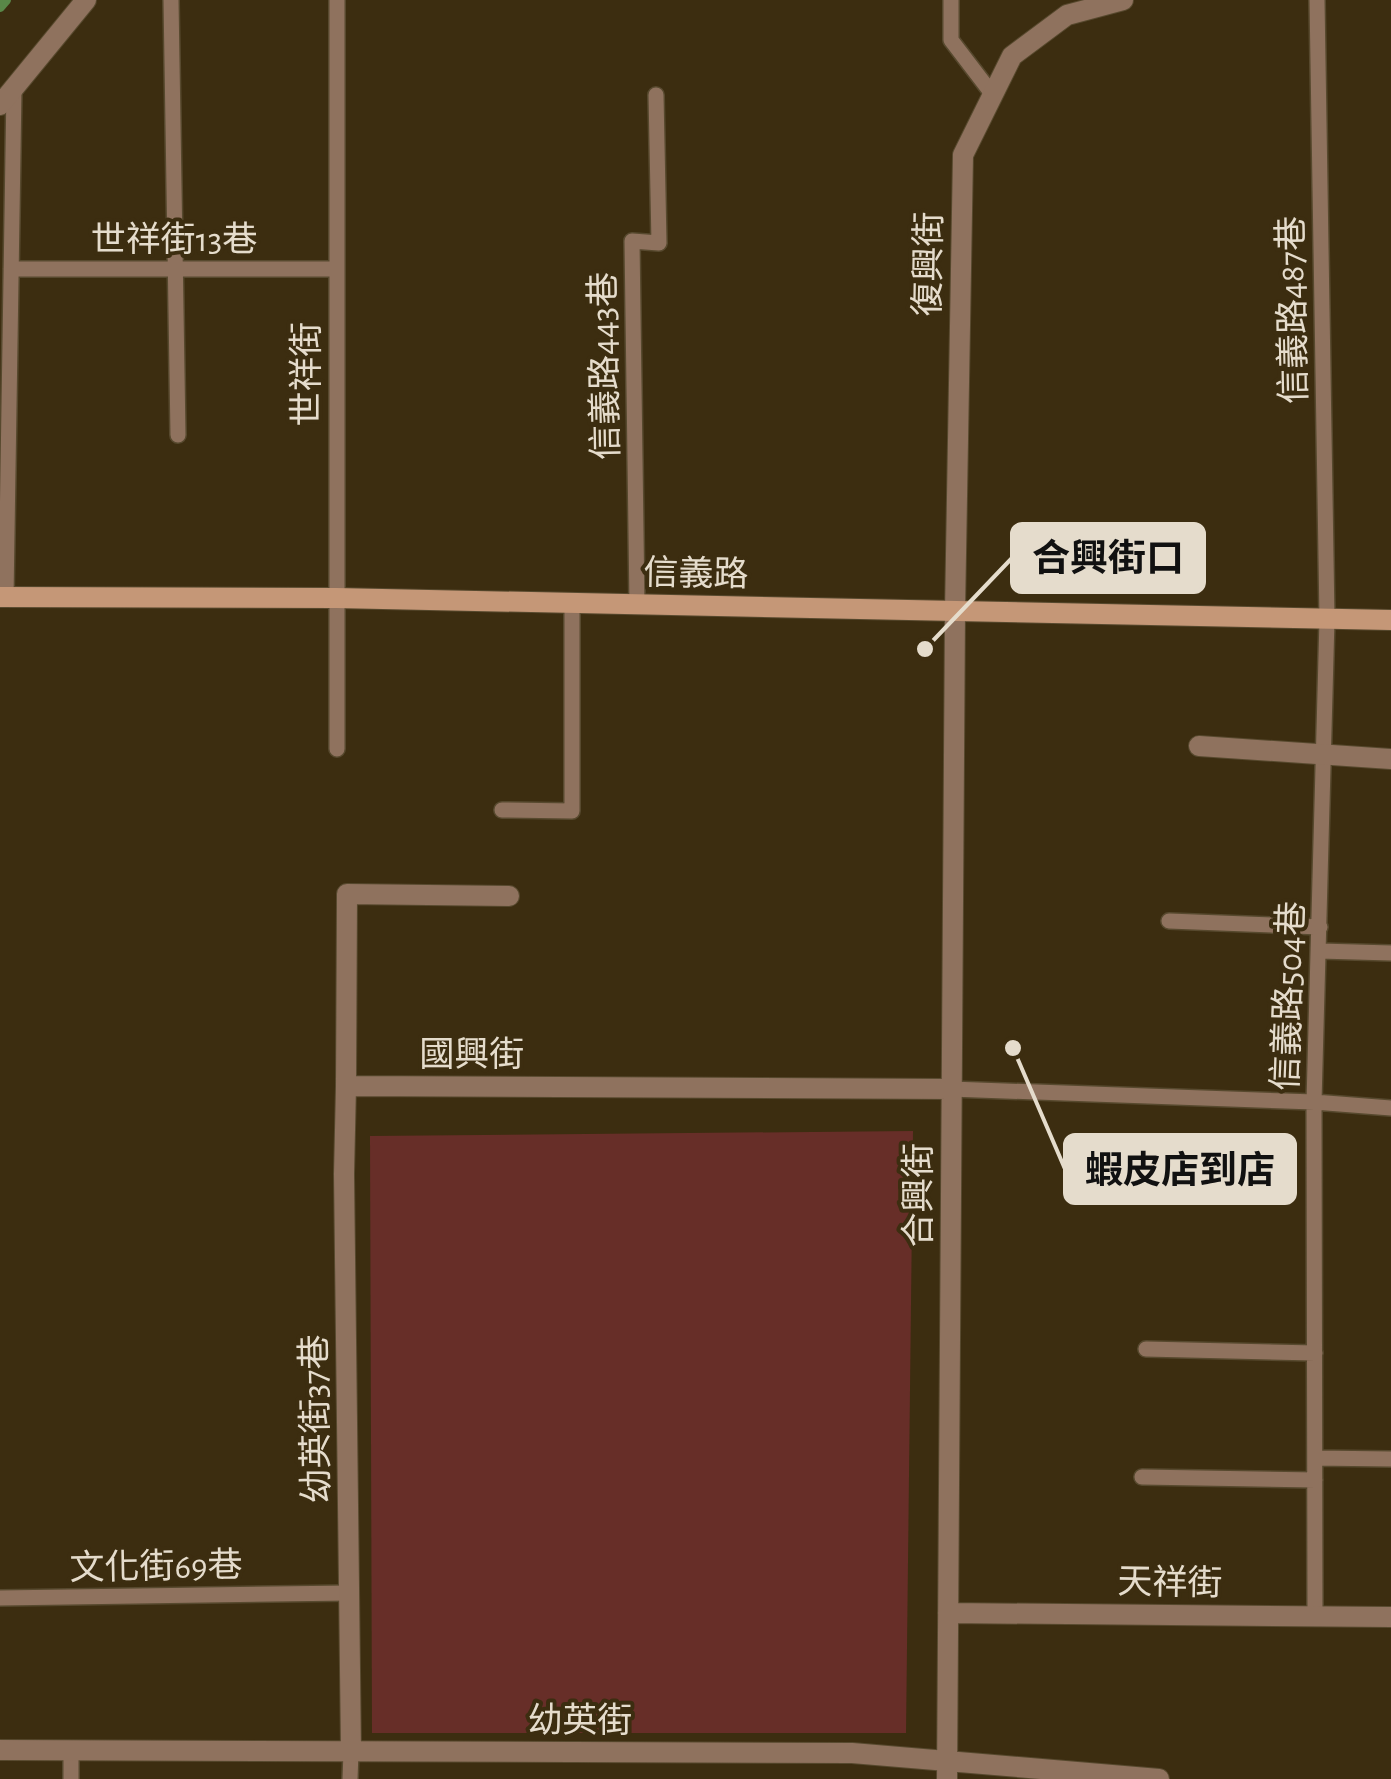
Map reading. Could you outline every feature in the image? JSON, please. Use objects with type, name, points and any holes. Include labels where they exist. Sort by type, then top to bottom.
[{"type":"street","points":[[0,105],[86,0]]},
{"type":"street","name":"復興街","points":[[954,611],[963,155],[1012,56],[1066,14],[1123,0]]},
{"type":"street","name":"信義路","points":[[3,597],[336,598],[1391,620]]},
{"type":"street","name":"合興街","points":[[946,1770],[954,611]]},
{"type":"street","points":[[1199,746],[1391,759]]},
{"type":"street","points":[[346,1086],[347,894],[510,896]]},
{"type":"street","name":"國興街","points":[[346,1086],[951,1089]]},
{"type":"street","name":"幼英街37巷","points":[[346,1086],[351,1752]]},
{"type":"street","name":"天祥街","points":[[948,1613],[1391,1617]]},
{"type":"street","name":"幼英街","points":[[0,1750],[852,1753],[946,1770],[1160,1779]]},
{"type":"lane","points":[[171,0],[178,435]]},
{"type":"lane","name":"世祥街","points":[[337,0],[337,749]]},
{"type":"lane","points":[[952,0],[950,40],[993,94]]},
{"type":"lane","name":"信義路487巷","points":[[1317,0],[1327,618]]},
{"type":"lane","points":[[3,597],[14,89]]},
{"type":"lane","name":"信義路443巷","points":[[637,604],[632,241],[659,243],[656,95]]},
{"type":"lane","name":"世祥街13巷","points":[[12,269],[336,269]]},
{"type":"lane","points":[[502,810],[572,812],[572,603]]},
{"type":"lane","name":"信義路504巷","points":[[1315,1616],[1314,1102],[1327,618]]},
{"type":"lane","points":[[1169,921],[1320,927]]},
{"type":"lane","points":[[1320,952],[1391,953]]},
{"type":"lane","points":[[951,1089],[1391,1108]]},
{"type":"lane","points":[[1146,1348],[1315,1353]]},
{"type":"lane","points":[[1315,1458],[1391,1459]]},
{"type":"lane","points":[[1142,1477],[1315,1480]]},
{"type":"lane","name":"文化街69巷","points":[[0,1598],[350,1593]]},
{"type":"lane","points":[[71,1750],[71,1779]]},
{"type":"lane","points":[[350,1779],[351,1752]]},
{"type":"shaded area","points":[[913,1131],[906,1733],[372,1733],[370,1136]]},
{"type":"waterway","points":[[0,7],[6,0]]},
{"type":"place","name":"合興街口","points":[[925,649]]},
{"type":"place","name":"蝦皮店到店","points":[[1013,1048]]}]
